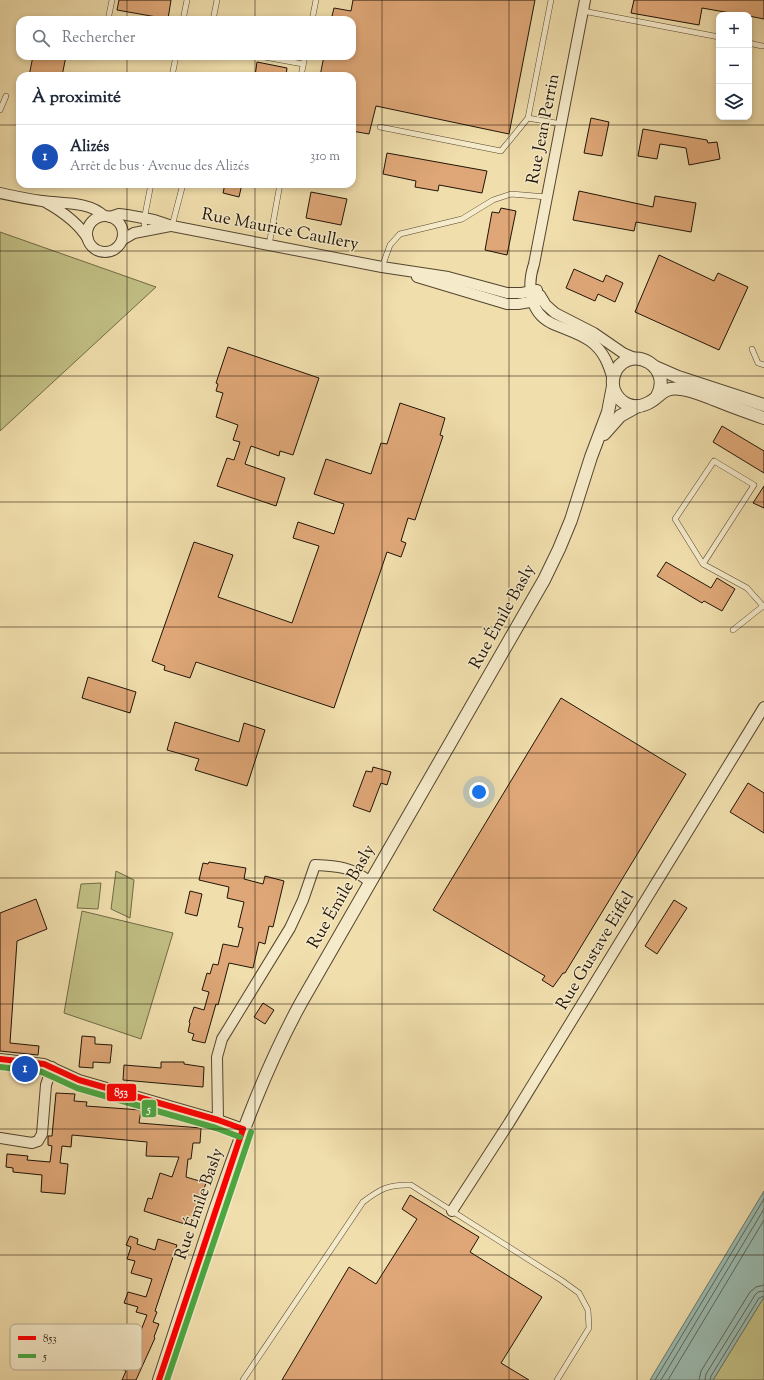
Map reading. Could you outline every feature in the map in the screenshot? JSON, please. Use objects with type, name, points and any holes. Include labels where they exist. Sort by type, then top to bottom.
[{"type":"street","name":"Rue Jean Perrin","points":[[534,291],[534,264],[585,0]]},
{"type":"street","name":"Rue Maurice Caullery","points":[[0,193],[44,202],[60,202],[98,210],[118,221],[121,226],[122,240]]},
{"type":"street","name":"Rue Maurice Caullery","points":[[44,202],[66,215],[82,230],[95,248],[105,251],[115,248],[130,234],[172,226]]},
{"type":"street","name":"Rue Maurice Caullery","points":[[107,216],[122,214],[144,218],[172,226],[382,267],[448,277],[512,294],[534,291]]},
{"type":"street","points":[[88,239],[87,231],[90,224],[96,218],[107,216]]},
{"type":"street","name":"Rue Maurice Caullery","points":[[382,267],[502,303],[512,304],[538,301]]},
{"type":"street","points":[[534,291],[538,301],[539,313],[547,321],[584,337],[597,346],[608,363],[616,395],[622,402],[628,405],[638,406],[650,403],[666,390],[682,389],[764,418]]},
{"type":"street","points":[[538,301],[594,333],[623,353],[637,359],[647,361],[655,367],[678,377],[764,405]]},
{"type":"street","points":[[613,383],[619,366],[628,360],[637,359]]},
{"type":"street","points":[[655,367],[660,376],[661,383],[657,396]]},
{"type":"street","name":"Rue Émile Basly","points":[[159,1380],[243,1129],[265,1075],[288,1026],[544,580],[568,527],[608,412],[613,383]]},
{"type":"street","name":"Rue Émile Basly","points":[[594,450],[616,419],[624,412],[638,406]]},
{"type":"street","name":"Rue Gustave Eiffel","points":[[452,1211],[510,1124],[764,707]]},
{"type":"street","name":"Rue Émile Basly","points":[[218,1120],[217,1057],[222,1040],[290,928],[303,900],[315,864],[348,868],[359,873],[370,882]]},
{"type":"street","points":[[0,1059],[39,1063],[86,1082],[218,1120],[243,1129]]},
{"type":"street","points":[[0,1138],[32,1143],[40,1138],[46,1085],[52,1067]]},
{"type":"lane","points":[[109,16],[112,0]]},
{"type":"lane","points":[[184,16],[187,0]]},
{"type":"lane","points":[[214,16],[217,0]]},
{"type":"lane","points":[[313,16],[316,0]]},
{"type":"lane","points":[[380,127],[501,151],[528,118],[551,0]]},
{"type":"lane","points":[[583,11],[716,36]]},
{"type":"lane","points":[[752,44],[762,46]]},
{"type":"lane","points":[[173,72],[175,60]]},
{"type":"lane","points":[[281,60],[303,64]]},
{"type":"lane","points":[[302,72],[304,60]]},
{"type":"lane","points":[[0,110],[6,96]]},
{"type":"lane","points":[[528,118],[561,124]]},
{"type":"lane","points":[[145,231],[144,218],[150,188]]},
{"type":"lane","points":[[172,226],[182,188]]},
{"type":"lane","points":[[269,245],[279,188]]},
{"type":"lane","points":[[382,267],[390,245],[400,234],[462,219],[493,200],[511,194],[547,197]]},
{"type":"lane","points":[[752,349],[758,363],[764,365]]},
{"type":"lane","points":[[703,564],[754,485],[714,460],[675,519],[703,564],[747,588],[764,606],[733,630]]},
{"type":"lane","points":[[243,1380],[363,1202],[377,1191],[396,1184],[412,1185],[579,1293],[588,1310],[589,1328],[556,1380]]},
{"type":"shaded area","points":[[0,232],[156,287],[0,431]]},
{"type":"shaded area","points":[[116,871],[134,880],[130,918],[111,909]]},
{"type":"shaded area","points":[[101,883],[98,909],[77,908],[81,884]]},
{"type":"shaded area","points":[[82,911],[173,933],[141,1039],[64,1013]]},
{"type":"shaded area","points":[[764,1297],[764,1380],[713,1380]]},
{"type":"water","points":[[764,1191],[764,1297],[713,1380],[650,1380]]},
{"type":"building","points":[[119,0],[171,0],[168,16],[151,16],[117,10]]},
{"type":"building","points":[[353,0],[535,0],[509,134],[376,106],[369,134],[356,132],[356,72],[321,72],[323,60],[356,60],[356,16],[332,16],[334,8],[351,11]]},
{"type":"building","points":[[634,0],[764,0],[764,19],[752,17],[752,12],[725,12],[702,8],[699,25],[631,13]]},
{"type":"building","points":[[32,60],[65,60],[63,72],[30,72]]},
{"type":"building","points":[[257,62],[287,68],[286,72],[256,72]]},
{"type":"building","points":[[591,118],[609,122],[602,156],[584,153]]},
{"type":"building","points":[[643,129],[707,140],[708,143],[717,142],[720,159],[689,165],[686,148],[660,144],[657,159],[638,156]]},
{"type":"building","points":[[387,153],[487,171],[482,193],[439,185],[438,191],[415,187],[416,181],[383,174]]},
{"type":"building","points":[[224,188],[241,188],[239,197],[223,193]]},
{"type":"building","points":[[579,191],[653,207],[655,196],[696,203],[691,232],[636,222],[634,231],[573,220]]},
{"type":"building","points":[[311,192],[347,199],[341,225],[306,218]]},
{"type":"building","points":[[501,208],[516,211],[507,255],[485,250],[492,212],[499,213]]},
{"type":"building","points":[[659,255],[714,281],[718,273],[748,287],[719,350],[635,312]]},
{"type":"building","points":[[574,269],[603,282],[606,275],[623,283],[615,302],[598,294],[595,301],[566,288]]},
{"type":"building","points":[[228,347],[319,378],[293,455],[280,451],[279,456],[251,446],[245,464],[285,478],[276,506],[217,486],[227,458],[234,460],[240,442],[233,440],[238,425],[216,417],[223,393],[216,391],[218,384],[216,383]]},
{"type":"building","points":[[400,403],[445,418],[440,435],[443,436],[415,520],[408,518],[401,541],[406,543],[401,557],[387,552],[334,708],[196,662],[190,678],[164,670],[165,666],[152,661],[194,542],[233,555],[218,597],[292,623],[319,546],[293,538],[298,522],[334,534],[344,504],[314,494],[326,459],[371,474],[381,443],[387,444]]},
{"type":"building","points":[[722,426],[764,451],[764,473],[713,442]]},
{"type":"building","points":[[764,486],[764,508],[753,503]]},
{"type":"building","points":[[666,562],[711,588],[717,578],[735,589],[722,611],[704,601],[702,603],[657,576]]},
{"type":"building","points":[[88,677],[136,692],[130,713],[82,698]]},
{"type":"building","points":[[561,698],[686,774],[565,973],[563,973],[553,987],[542,980],[545,976],[433,910]]},
{"type":"building","points":[[175,722],[239,742],[244,723],[265,730],[247,786],[195,770],[199,759],[167,750]]},
{"type":"building","points":[[373,767],[391,772],[387,785],[381,783],[370,812],[353,806],[366,771],[372,772]]},
{"type":"building","points":[[748,783],[764,793],[764,833],[730,812]]},
{"type":"building","points":[[209,862],[246,868],[244,879],[263,884],[265,876],[284,881],[273,927],[269,926],[265,944],[259,942],[253,968],[229,963],[218,1005],[216,1004],[205,1043],[192,1040],[194,1034],[188,1032],[189,1022],[194,1007],[204,1010],[209,992],[202,990],[207,973],[210,974],[213,964],[218,965],[223,944],[238,947],[243,928],[238,927],[244,902],[227,898],[229,887],[199,880],[203,863],[208,864]]},
{"type":"building","points":[[190,891],[202,894],[197,916],[185,913]]},
{"type":"building","points":[[36,899],[47,929],[17,941],[10,1043],[39,1046],[38,1055],[0,1051],[0,913]]},
{"type":"building","points":[[674,900],[687,908],[657,954],[645,946]]},
{"type":"building","points":[[263,1003],[274,1010],[265,1024],[254,1017]]},
{"type":"building","points":[[82,1036],[95,1037],[95,1044],[112,1045],[110,1063],[93,1062],[93,1068],[79,1067]]},
{"type":"building","points":[[161,1062],[184,1062],[184,1064],[204,1067],[203,1087],[123,1080],[124,1065],[161,1068]]},
{"type":"building","points":[[56,1093],[75,1094],[74,1101],[87,1102],[86,1106],[141,1110],[139,1123],[201,1128],[200,1143],[193,1143],[191,1159],[188,1159],[186,1177],[206,1183],[191,1226],[144,1211],[148,1198],[152,1199],[160,1173],[172,1177],[179,1157],[146,1156],[147,1142],[72,1135],[71,1147],[62,1146],[60,1163],[68,1164],[65,1194],[41,1192],[42,1175],[13,1172],[13,1168],[6,1167],[7,1154],[28,1156],[27,1160],[50,1162],[52,1146],[48,1145],[48,1136],[52,1136]]},
{"type":"building","points":[[410,1195],[479,1237],[470,1252],[542,1297],[501,1363],[529,1380],[282,1380],[349,1267],[376,1284],[417,1219],[402,1209]]},
{"type":"building","points":[[130,1236],[138,1239],[137,1244],[155,1250],[158,1239],[177,1245],[155,1311],[157,1312],[153,1322],[159,1324],[154,1337],[155,1338],[142,1367],[142,1328],[147,1315],[136,1312],[138,1307],[124,1303],[128,1292],[146,1297],[152,1279],[131,1273],[135,1261],[127,1259],[131,1247],[126,1245]]},
{"type":"building","points":[[124,1370],[141,1370],[136,1380],[122,1380],[126,1371]]},
{"type":"transit line","name":"853","points":[[0,1059],[44,1064],[79,1080],[218,1120],[243,1129]]},
{"type":"transit line","name":"5","points":[[0,1067],[42,1072],[77,1088],[216,1128],[240,1137]]},
{"type":"transit line","name":"853","points":[[159,1380],[243,1129]]},
{"type":"transit line","name":"5","points":[[167,1380],[251,1132]]},
{"type":"place","name":"Alizés","points":[[25,1069]]}]
